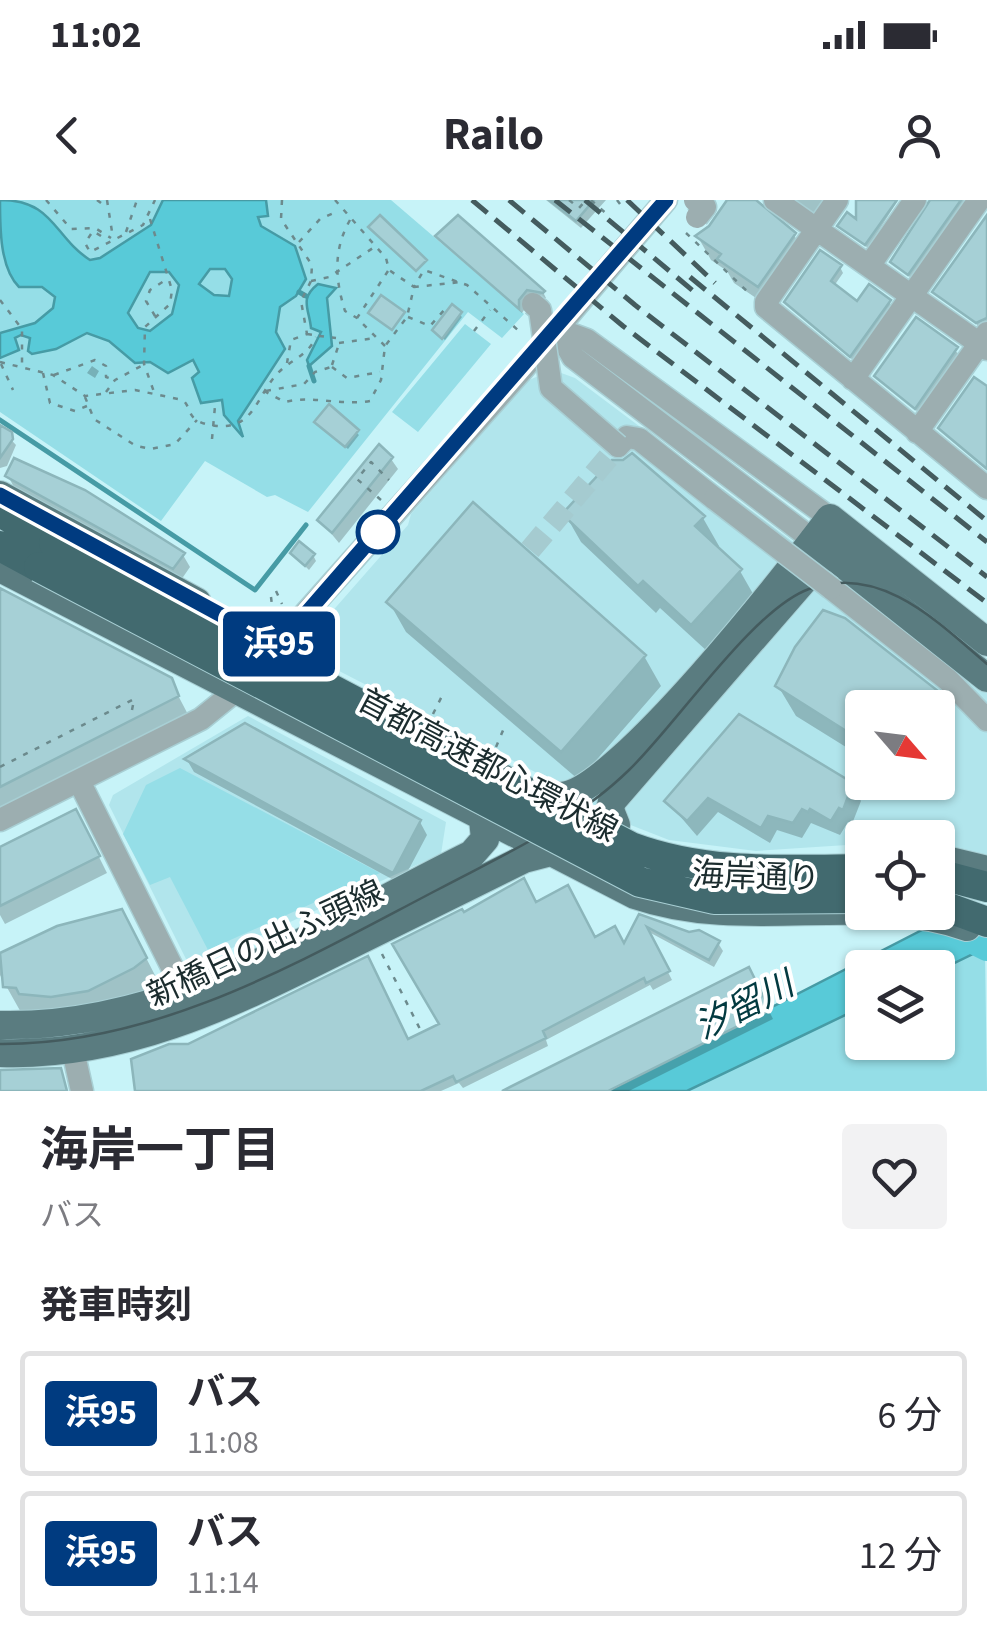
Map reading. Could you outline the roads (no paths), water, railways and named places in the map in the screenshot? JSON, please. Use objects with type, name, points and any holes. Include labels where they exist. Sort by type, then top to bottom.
[{"type":"highway","name":"首都高速都心環状線","points":[[0,514],[46,555],[565,847],[640,882],[690,896],[738,900],[845,898]]},
{"type":"highway","name":"首都高速都心環状線","points":[[0,547],[46,555],[631,847],[718,869],[845,869]]},
{"type":"highway","points":[[955,879],[987,887]]},
{"type":"highway","points":[[955,910],[987,922]]},
{"type":"main road","name":"海岸通り","points":[[0,495],[616,825],[677,847],[719,854],[845,855]]},
{"type":"main road","points":[[824,536],[987,642]]},
{"type":"main road","points":[[824,536],[987,678]]},
{"type":"main road","points":[[560,796],[589,787],[644,737],[824,536]]},
{"type":"main road","points":[[616,825],[610,810],[612,801],[824,536]]},
{"type":"main road","points":[[104,552],[155,611],[234,652],[238,689]]},
{"type":"main road","name":"海岸通り","points":[[0,568],[635,895],[686,910],[740,915],[893,914],[948,920],[987,935]]},
{"type":"main road","points":[[278,646],[282,682],[390,738],[418,785]]},
{"type":"main road","name":"新橋日の出ふ頭線","points":[[0,1025],[100,1019],[186,994],[472,854],[485,839],[483,819]]},
{"type":"main road","name":"新橋日の出ふ頭線","points":[[0,1053],[105,1046],[170,1028],[240,999],[524,859],[547,853]]},
{"type":"main road","points":[[955,862],[987,870]]},
{"type":"street","points":[[0,820],[200,719],[238,689],[666,200]]},
{"type":"street","points":[[775,200],[984,342],[917,432]]},
{"type":"street","points":[[837,200],[766,306],[917,432],[985,482]]},
{"type":"street","points":[[869,266],[916,200]]},
{"type":"street","points":[[853,379],[979,200]]},
{"type":"street","points":[[533,304],[540,310],[551,388],[600,420],[618,446],[627,437],[639,439],[888,630],[987,720]]},
{"type":"street","points":[[557,329],[587,340],[824,536]]},
{"type":"street","points":[[79,782],[186,994]]},
{"type":"street","points":[[74,1055],[82,1091]]},
{"type":"waterway","points":[[299,292],[306,296]]},
{"type":"waterway","points":[[309,366],[314,381]]},
{"type":"waterway","points":[[0,420],[255,590],[306,525]]},
{"type":"waterway","name":"汐留川","points":[[934,950],[963,935],[987,947]]},
{"type":"tunnel","points":[[530,550],[618,446]]},
{"type":"tram line","points":[[0,1044],[59,1041],[116,1030],[227,994],[334,944],[537,837],[586,806],[629,770],[740,643],[764,619],[809,589],[835,583],[884,590],[928,615],[987,664]]},
{"type":"railway","points":[[472,200],[623,326],[987,603]]},
{"type":"railway","points":[[509,200],[635,305],[987,577]]},
{"type":"railway","points":[[555,200],[987,542]]},
{"type":"railway","points":[[585,200],[698,295]]},
{"type":"railway","points":[[627,200],[715,283]]},
{"type":"railway","points":[[690,277],[987,521]]}]
